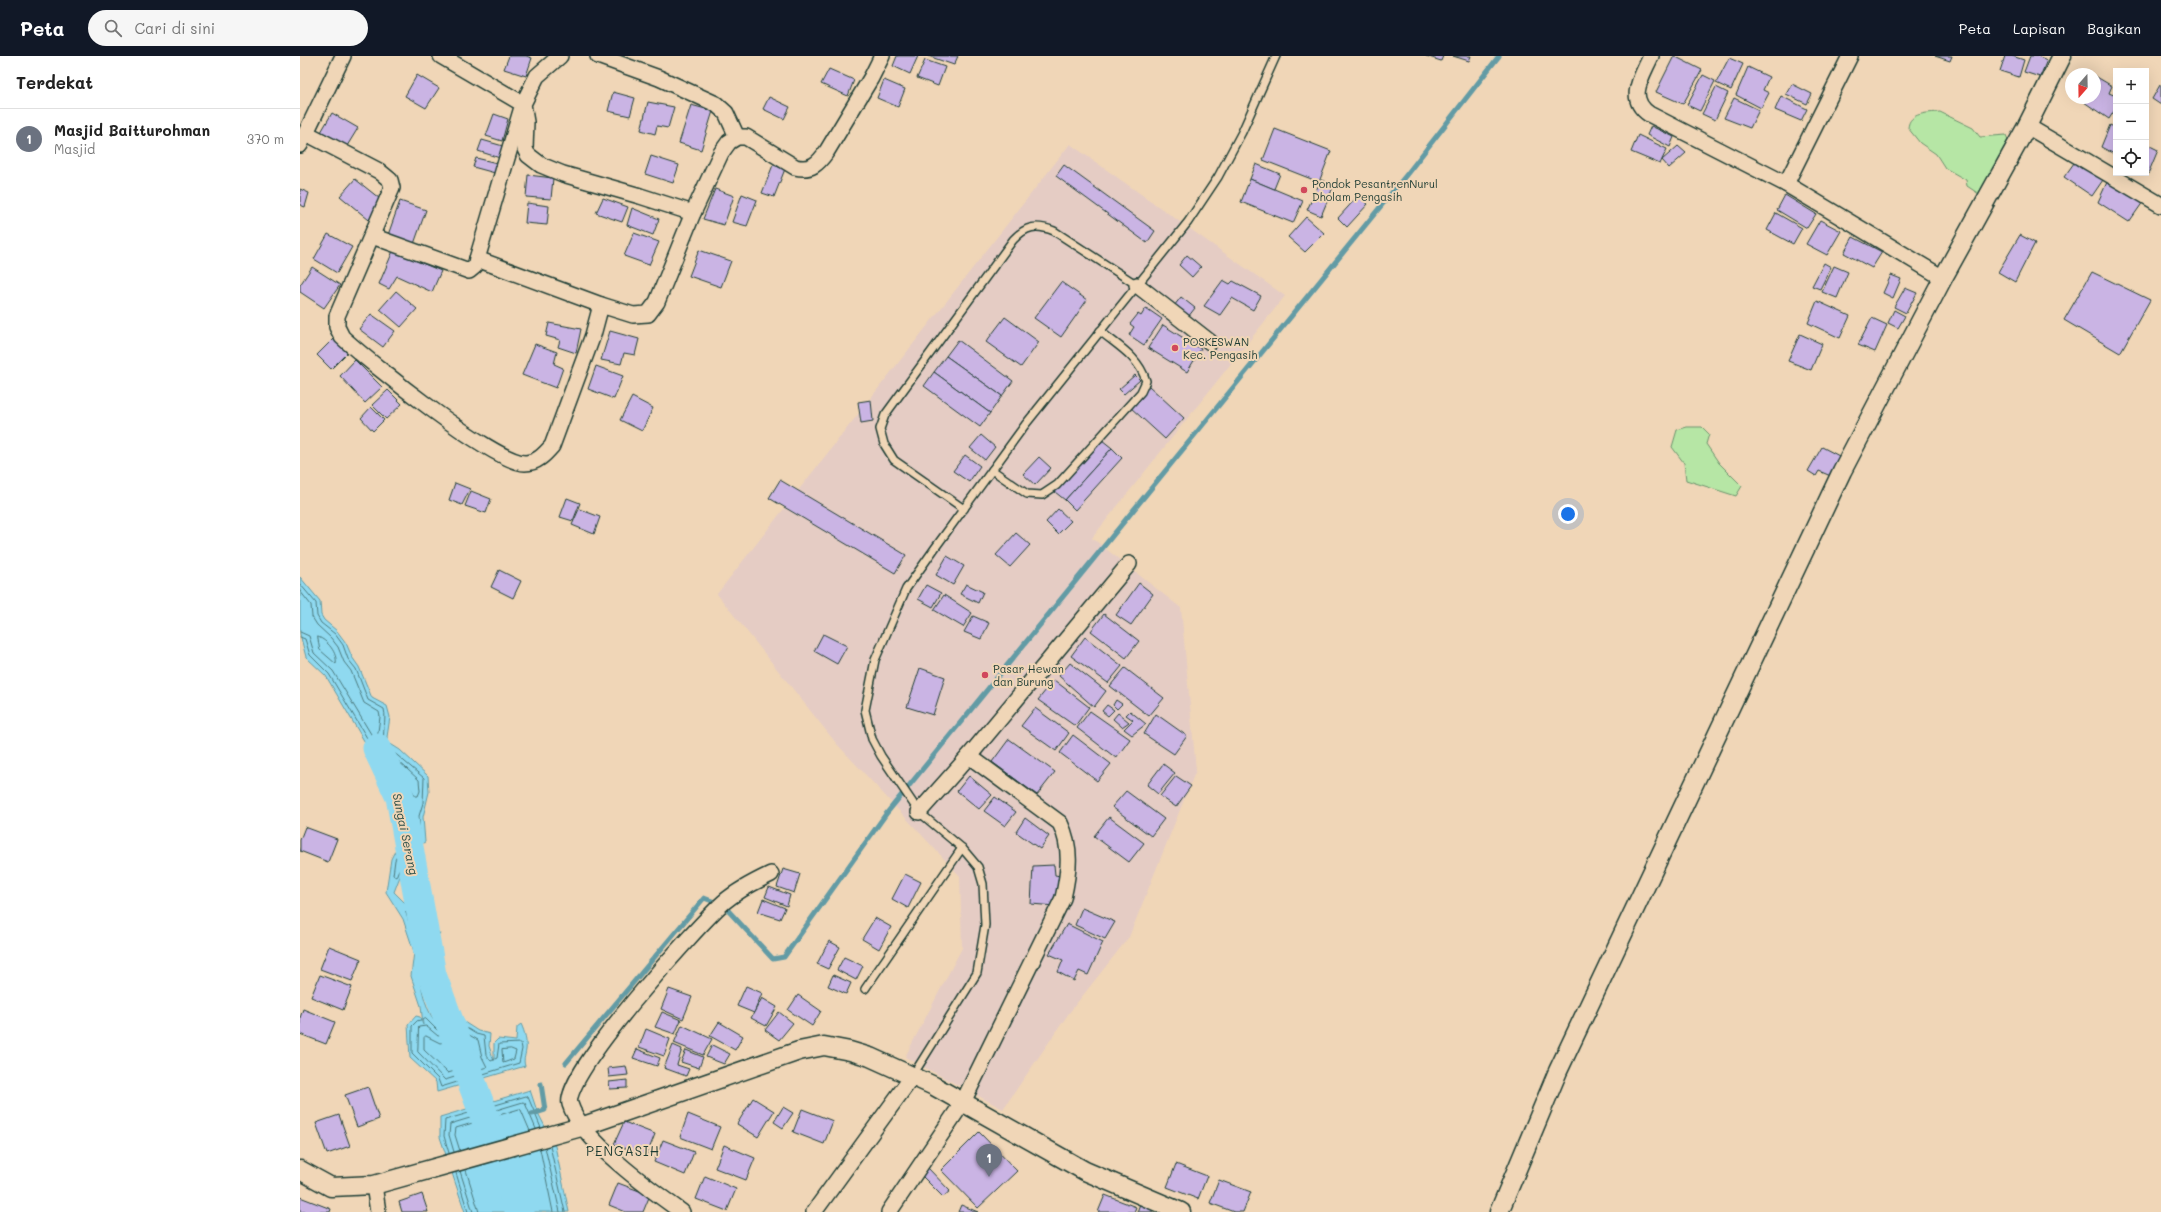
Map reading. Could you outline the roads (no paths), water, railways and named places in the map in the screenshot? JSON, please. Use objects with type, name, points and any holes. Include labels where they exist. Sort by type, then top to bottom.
[{"type":"street","points":[[343,56],[303,139],[379,171],[390,180],[392,188],[336,316],[337,327],[342,337],[397,383],[497,454],[525,463],[542,458],[552,446],[593,335],[601,305]]},
{"type":"street","points":[[441,56],[523,104]]},
{"type":"street","points":[[372,236],[469,271],[473,269],[523,104],[537,76],[560,56]]},
{"type":"street","points":[[598,56],[659,78],[716,104],[726,113],[737,136]]},
{"type":"street","points":[[477,258],[601,305],[633,315],[648,314],[657,302],[693,213],[721,153],[729,142],[737,136],[746,137],[795,168],[812,168],[820,161],[827,151],[871,78],[882,56]]},
{"type":"street","points":[[1650,56],[1637,92],[1636,100],[1640,108],[1786,184],[1943,278]]},
{"type":"street","points":[[1786,184],[1850,56]]},
{"type":"street","points":[[1499,1212],[1558,1071],[1842,470],[1943,278],[2027,126],[2062,56]]},
{"type":"street","points":[[523,104],[526,122],[525,149],[534,161],[564,174],[693,213]]},
{"type":"street","points":[[2027,126],[2161,205]]},
{"type":"street","points":[[1137,285],[1210,342]]},
{"type":"street","points":[[918,812],[968,756],[1129,564]]},
{"type":"street","points":[[889,1212],[963,1102],[1063,898],[1068,875],[1067,836],[1060,823],[968,756]]},
{"type":"street","points":[[682,1212],[574,1129],[569,1103],[573,1087],[627,1008],[706,919],[736,892],[771,874]]},
{"type":"street","points":[[301,1174],[331,1187],[374,1185],[574,1129],[799,1051],[824,1046],[870,1057],[963,1102],[1085,1171],[1182,1212]]},
{"type":"street","points":[[814,1212],[912,1077]]},
{"type":"street","points":[[374,1185],[378,1212]]},
{"type":"lane","points":[[912,1077],[977,973],[985,925],[983,884],[978,867],[962,848],[918,812],[872,739],[865,710],[875,660],[906,589],[992,470],[1100,331],[1188,222],[1218,177],[1242,132],[1276,56]]},
{"type":"lane","points":[[964,509],[894,460],[884,444],[880,429],[885,415],[1013,240],[1021,231],[1031,226],[1042,226],[1054,231],[1137,285]]},
{"type":"lane","points":[[992,470],[1027,494],[1042,495],[1057,485],[1141,392],[1146,381],[1136,360],[1100,331]]},
{"type":"lane","points":[[865,989],[962,848]]},
{"type":"water","points":[[300,577],[320,601],[321,615],[324,620],[337,631],[346,643],[352,657],[359,667],[372,698],[387,706],[390,717],[387,737],[389,743],[400,750],[428,776],[429,792],[423,817],[425,842],[410,850],[394,892],[411,909],[427,916],[440,934],[419,928],[420,938],[427,962],[419,970],[421,985],[428,1009],[436,1023],[441,1028],[443,1026],[464,1022],[478,1031],[490,1034],[489,1046],[494,1061],[494,1043],[498,1039],[516,1041],[517,1027],[521,1024],[526,1040],[524,1060],[525,1066],[437,1092],[436,1082],[410,1058],[408,1025],[416,1016],[420,1017],[423,1025],[421,1006],[411,976],[414,952],[403,919],[386,892],[391,859],[400,841],[406,797],[383,773],[326,676],[306,657],[300,634]]},
{"type":"water","points":[[530,1090],[537,1111],[555,1146],[569,1212],[465,1212],[440,1137],[440,1117]]},
{"type":"waterway","points":[[566,1063],[704,898],[723,905],[773,959],[784,957],[886,814],[1407,174],[1499,56]]},
{"type":"waterway","name":"Sungai Serang","points":[[377,748],[400,797],[432,975],[520,1212]]},
{"type":"waterway","points":[[532,1114],[545,1110],[541,1084]]},
{"type":"place","name":"Pondok PesantrenNurul Dholam Pengasih","points":[[1304,190]]},
{"type":"place","name":"POSKESWAN Kec. Pengasih","points":[[1175,348]]},
{"type":"place","name":"Pasar Hewan dan Burung","points":[[985,675]]},
{"type":"place","name":"Masjid Baitturohman","points":[[989,1177]]},
{"type":"district","name":"PENGASIH","points":[[623,1151]]}]
